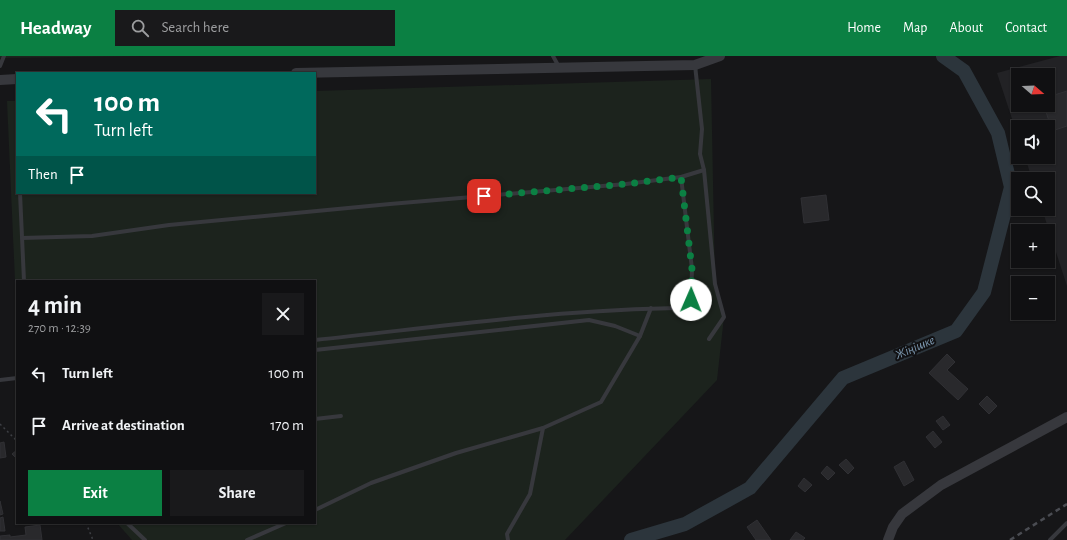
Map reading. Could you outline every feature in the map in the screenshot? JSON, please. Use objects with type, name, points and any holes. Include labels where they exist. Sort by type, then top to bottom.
[{"type":"street","points":[[316,73],[695,65],[720,56]]},
{"type":"street","points":[[0,80],[16,79]]},
{"type":"street","points":[[888,540],[893,527],[902,514],[941,485],[1067,417]]},
{"type":"lane","points":[[0,66],[4,56]]},
{"type":"lane","points":[[553,56],[559,68]]},
{"type":"lane","points":[[695,65],[702,129],[700,154],[704,170],[715,284],[724,317],[709,339]]},
{"type":"lane","points":[[22,238],[92,236],[168,225],[626,184],[681,177],[704,170]]},
{"type":"lane","points":[[316,340],[531,317],[651,308],[684,308],[691,300],[692,269],[681,177]]},
{"type":"lane","points":[[20,194],[24,280]]},
{"type":"lane","points":[[316,510],[371,483],[456,453],[543,428],[601,402],[640,336],[651,308]]},
{"type":"lane","points":[[316,350],[589,320],[615,326],[640,336]]},
{"type":"lane","points":[[0,380],[16,378]]},
{"type":"lane","points":[[316,419],[341,416]]},
{"type":"lane","points":[[508,540],[507,534],[530,494],[543,428]]},
{"type":"lane","points":[[1050,540],[1067,523]]},
{"type":"lane","points":[[128,524],[145,540]]},
{"type":"lane","points":[[247,540],[284,524]]},
{"type":"path","points":[[0,424],[16,440]]},
{"type":"path","points":[[86,524],[93,540]]},
{"type":"shaded area","points":[[0,56],[144,56],[0,58]]},
{"type":"shaded area","points":[[1060,56],[1067,56],[1067,286],[1055,249],[1055,224],[1047,224],[1044,216],[1055,216],[1055,172],[1030,172],[1027,164],[1055,164],[1055,120],[1012,120],[997,73],[1011,69],[1011,112],[1055,112],[1055,68],[1016,68]]},
{"type":"shaded area","points":[[711,79],[715,284],[724,317],[717,380],[565,540],[132,540],[118,524],[316,524],[316,280],[16,280],[16,304],[7,101],[16,101],[16,194],[316,194],[316,91]]},
{"type":"building","points":[[1067,91],[1067,126],[1055,130],[1055,120],[1049,120],[1046,112],[1055,112],[1055,95]]},
{"type":"building","points":[[826,195],[829,220],[804,223],[801,198]]},
{"type":"building","points":[[947,354],[955,362],[947,370],[968,389],[958,400],[929,373]]},
{"type":"building","points":[[987,396],[997,406],[989,414],[979,404]]},
{"type":"building","points":[[943,416],[950,425],[943,430],[936,421]]},
{"type":"building","points":[[933,431],[942,442],[935,448],[926,437]]},
{"type":"building","points":[[4,442],[6,457],[0,458],[0,443]]},
{"type":"building","points":[[16,451],[16,458],[12,454]]},
{"type":"building","points":[[846,459],[854,468],[848,474],[839,465]]},
{"type":"building","points":[[904,461],[914,480],[904,486],[894,467]]},
{"type":"building","points":[[827,466],[835,473],[828,480],[821,473]]},
{"type":"building","points":[[804,478],[812,485],[805,492],[798,486]]},
{"type":"building","points":[[0,501],[3,514],[0,515]]},
{"type":"building","points":[[3,517],[5,531],[0,531],[0,518]]},
{"type":"building","points":[[757,520],[771,540],[756,540],[747,527]]},
{"type":"building","points":[[40,525],[42,540],[0,540],[0,536],[10,535],[10,537],[26,535],[25,527]]},
{"type":"building","points":[[796,532],[805,538],[803,540],[790,540]]},
{"type":"waterway","name":"Жіңішке","points":[[631,540],[685,524],[750,488],[843,378],[956,331],[984,292],[1011,187],[998,133],[964,71],[943,56]]},
{"type":"railway","points":[[1010,540],[1067,504]]},
{"type":"route","points":[[484,196],[626,184],[681,177],[692,269],[691,300]]}]
